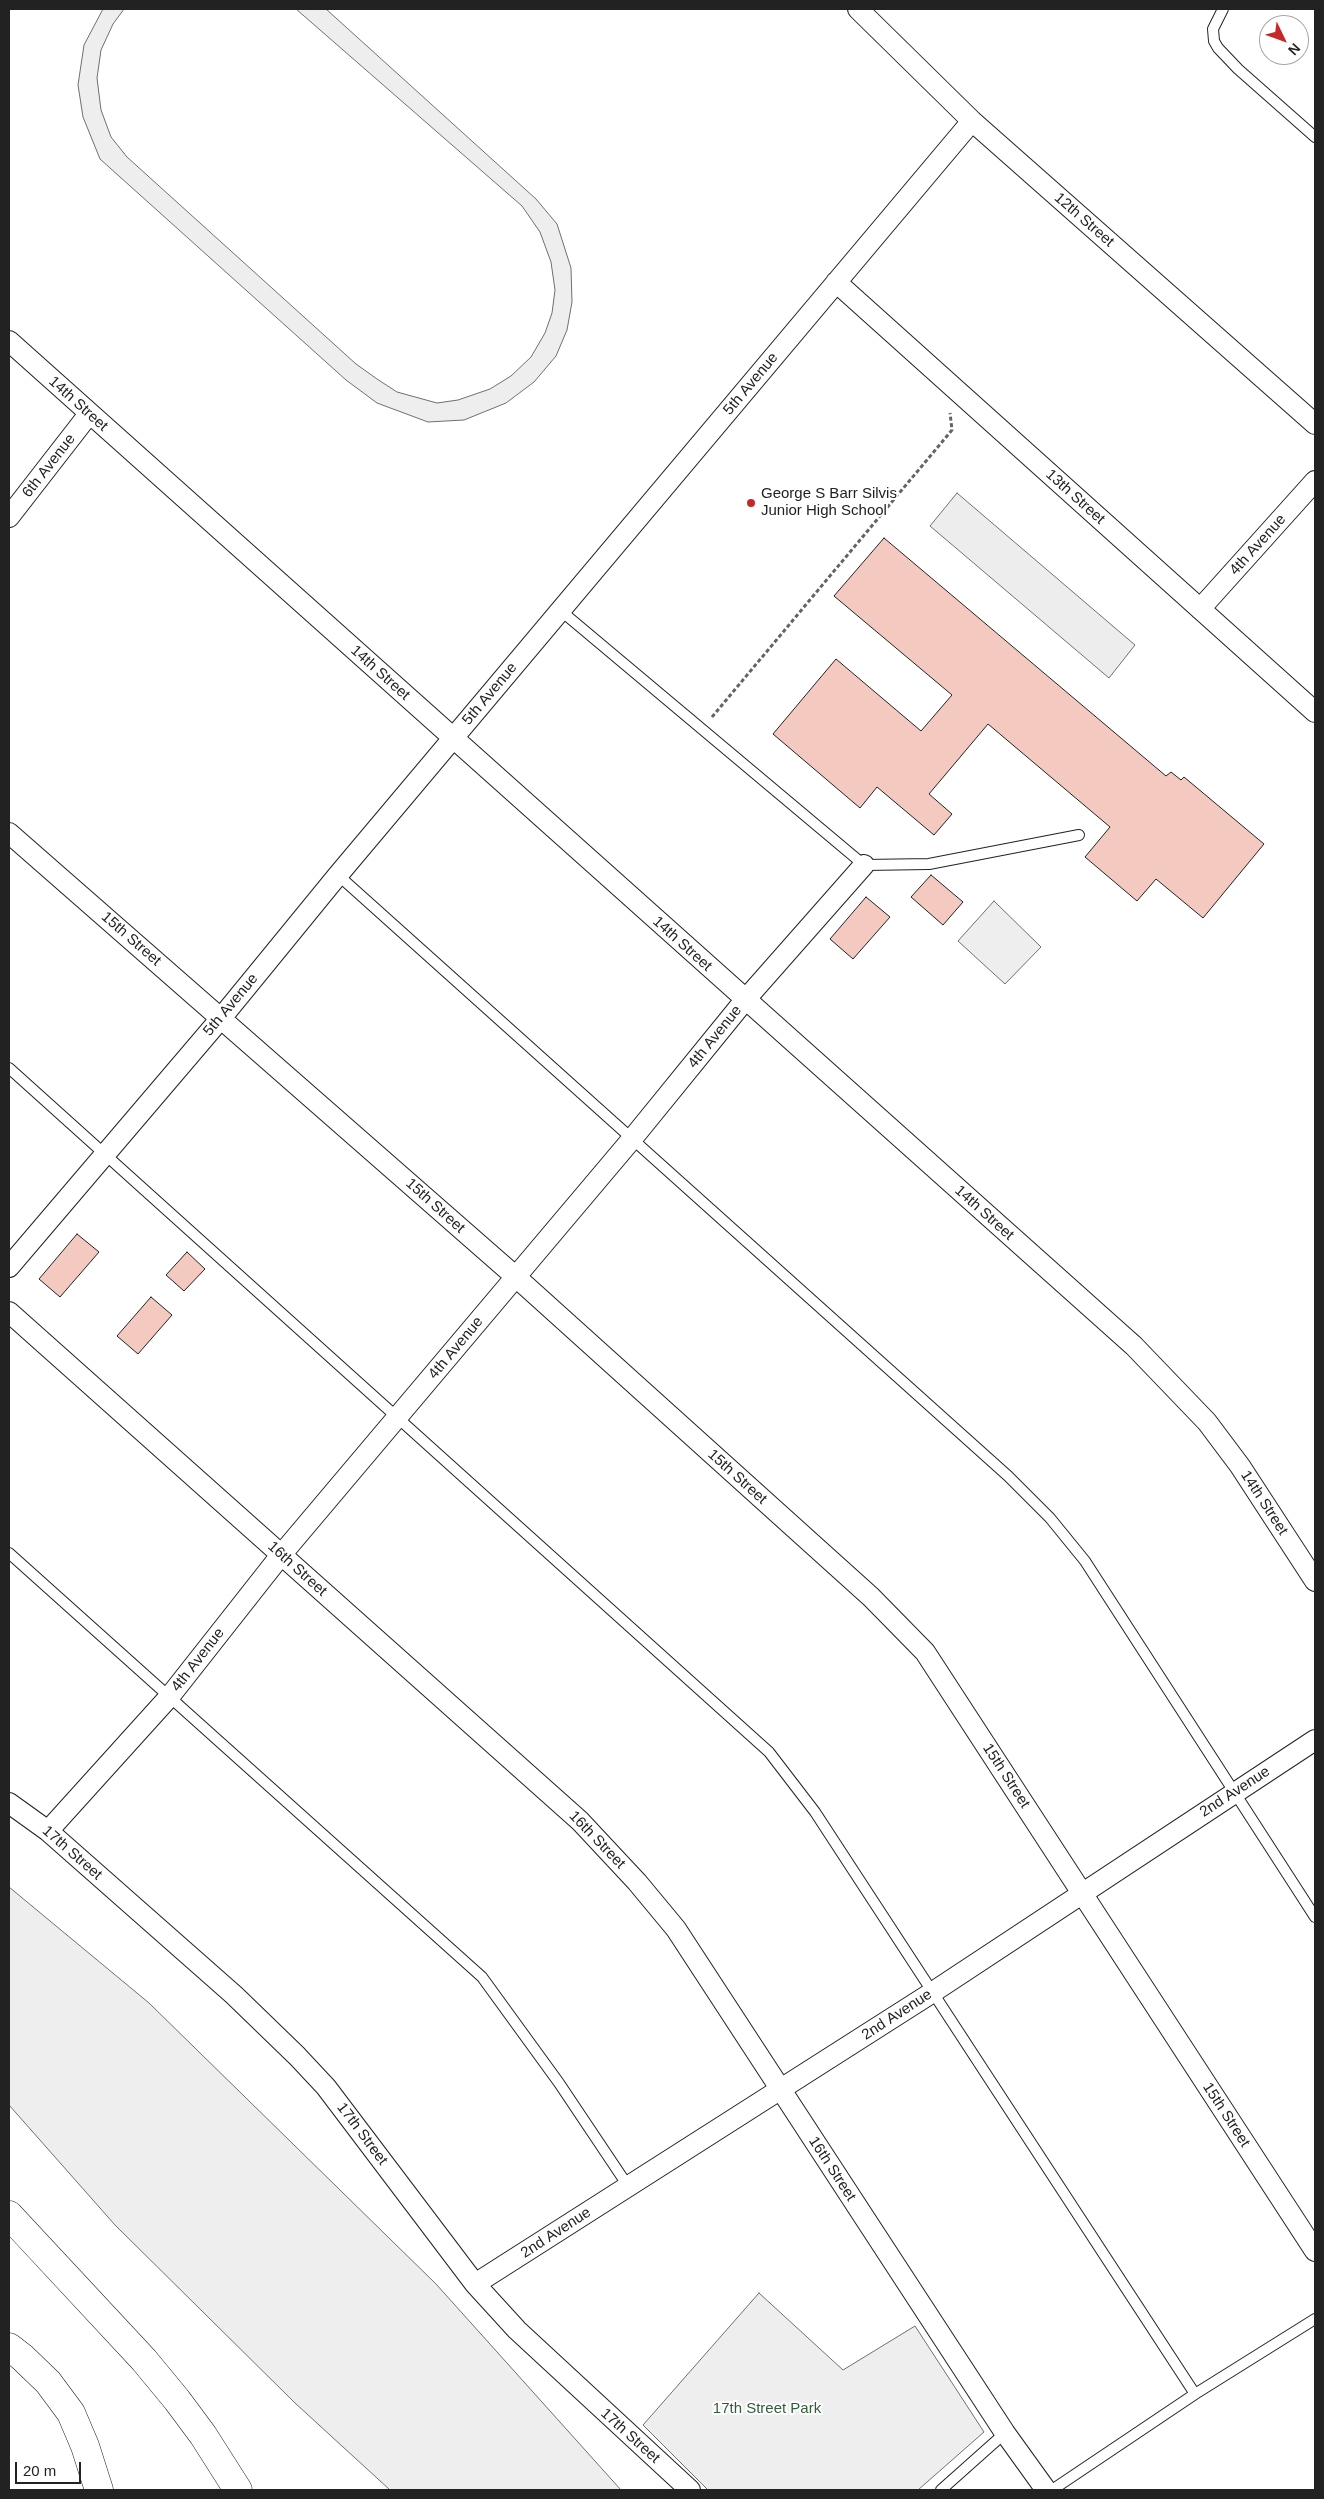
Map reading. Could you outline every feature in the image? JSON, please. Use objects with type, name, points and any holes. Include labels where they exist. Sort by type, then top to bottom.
[{"type":"highway","points":[[9,2215],[144,2360],[203,2435],[238,2490]]},
{"type":"highway","points":[[9,2347],[48,2382],[70,2413],[86,2446],[99,2490]]},
{"type":"street","name":"12th Street","points":[[858,9],[972,121],[1315,424]]},
{"type":"street","name":"5th Avenue","points":[[9,1267],[222,1017],[338,875],[972,121]]},
{"type":"street","name":"13th Street","points":[[836,282],[1315,712]]},
{"type":"street","name":"14th Street","points":[[9,341],[1134,1346],[1207,1422],[1240,1466],[1315,1581]]},
{"type":"street","name":"6th Avenue","points":[[9,517],[89,414]]},
{"type":"street","name":"4th Avenue","points":[[1200,609],[1315,481]]},
{"type":"street","name":"15th Street","points":[[9,832],[222,1017],[516,1278],[871,1597],[925,1652],[1315,2251]]},
{"type":"street","name":"4th Avenue","points":[[48,1831],[170,1696],[281,1555],[516,1278],[745,1000],[864,865]]},
{"type":"street","name":"16th Street","points":[[9,1312],[580,1821],[631,1875],[676,1929],[1005,2433],[1046,2490]]},
{"type":"street","name":"2nd Avenue","points":[[476,2284],[933,1992],[1315,1740]]},
{"type":"street","name":"17th Street","points":[[9,1803],[48,1831],[234,1995],[297,2056],[326,2086],[426,2222],[516,2330],[690,2490]]},
{"type":"lane","points":[[1223,9],[1214,29],[1214,41],[1218,48],[1238,69],[1315,137]]},
{"type":"lane","points":[[560,610],[864,865],[929,864],[1079,835]]},
{"type":"lane","points":[[338,875],[1008,1476],[1050,1518],[1085,1561],[1315,1917]]},
{"type":"lane","points":[[9,1068],[769,1752],[815,1812],[1195,2394]]},
{"type":"lane","points":[[9,1553],[482,1977],[559,2083],[628,2186]]},
{"type":"lane","points":[[1052,2490],[1195,2394],[1315,2319]]},
{"type":"lane","points":[[941,2490],[1005,2433]]},
{"type":"path","points":[[702,729],[952,430],[950,412]]},
{"type":"green space","points":[[103,9],[124,9],[113,24],[101,50],[97,78],[101,110],[111,137],[127,157],[356,364],[397,392],[437,403],[458,400],[490,389],[511,376],[531,357],[545,333],[552,313],[555,290],[551,262],[540,232],[522,206],[296,9],[326,9],[536,199],[557,224],[571,268],[572,302],[567,330],[556,356],[534,382],[506,403],[464,420],[428,422],[377,403],[346,380],[100,159],[83,117],[78,85],[84,45]]},
{"type":"green space","points":[[994,901],[1041,947],[1005,984],[958,941]]},
{"type":"green space","points":[[9,1887],[149,2003],[436,2284],[621,2490],[390,2490],[295,2403],[115,2225],[9,2105]]},
{"type":"green space","name":"17th Street Park","points":[[759,2293],[843,2370],[915,2326],[984,2432],[918,2490],[708,2490],[643,2425]]},
{"type":"shaded area","points":[[957,493],[1135,645],[1109,678],[930,526]]},
{"type":"building","points":[[884,538],[1166,776],[1171,772],[1181,780],[1184,777],[1264,844],[1203,918],[1156,879],[1137,901],[1085,857],[1110,827],[988,724],[929,794],[952,814],[934,835],[877,787],[860,808],[773,734],[836,659],[921,731],[952,695],[834,596]]},
{"type":"building","points":[[931,875],[963,902],[943,925],[911,897]]},
{"type":"building","points":[[866,897],[890,917],[853,959],[830,939]]},
{"type":"building","points":[[77,1234],[99,1252],[60,1297],[39,1279]]},
{"type":"building","points":[[187,1252],[205,1269],[184,1291],[166,1275]]},
{"type":"building","points":[[151,1297],[172,1315],[138,1354],[117,1336]]},
{"type":"place","name":"George S Barr Silvis Junior High School","points":[[751,503]]}]
